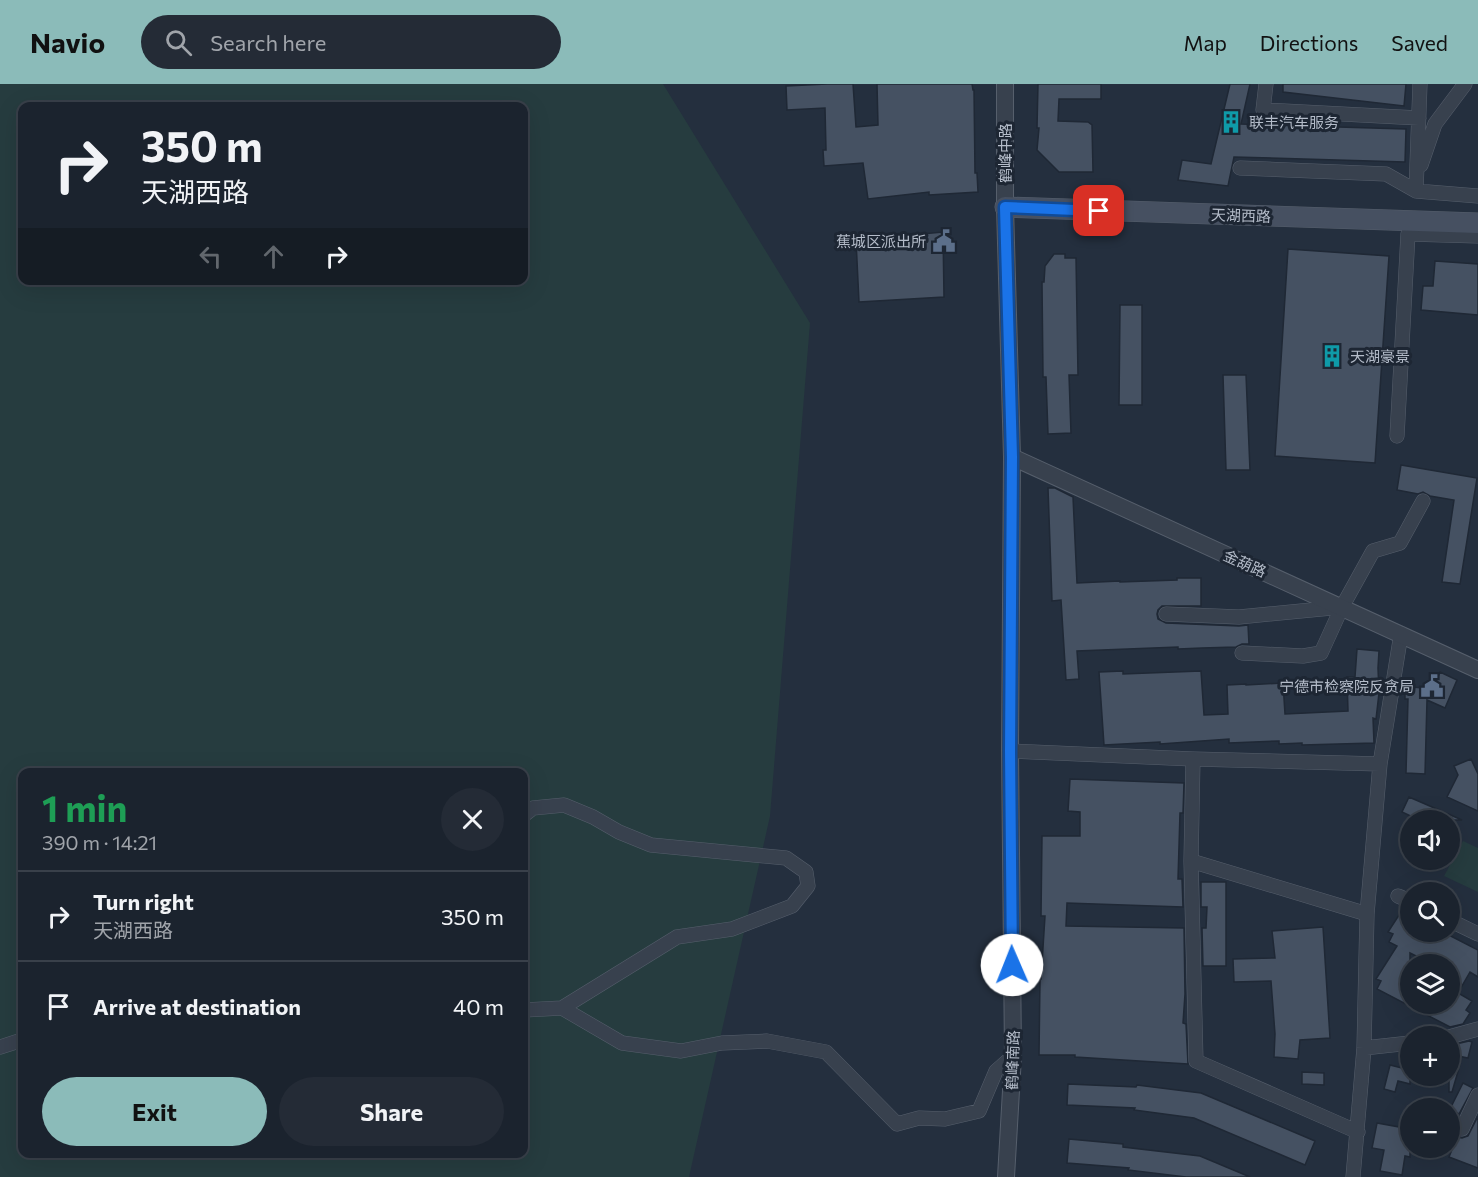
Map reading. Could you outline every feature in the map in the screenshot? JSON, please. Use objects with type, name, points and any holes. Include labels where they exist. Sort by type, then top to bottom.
[{"type":"main road","name":"天湖西路","points":[[1005,207],[1478,223]]},
{"type":"street","name":"鹤峰中路","points":[[1005,84],[1005,207],[1012,457],[1011,942]]},
{"type":"street","points":[[1266,84],[1263,110],[1419,118]]},
{"type":"street","points":[[1416,185],[1420,84]]},
{"type":"street","points":[[1416,185],[1435,124],[1465,84]]},
{"type":"street","points":[[1240,168],[1386,174],[1416,185],[1478,196]]},
{"type":"street","points":[[1397,436],[1408,234],[1478,236]]},
{"type":"street","name":"金葫路","points":[[1012,457],[1478,670]]},
{"type":"street","points":[[1242,653],[1303,657],[1321,653],[1342,607],[1373,551],[1400,543],[1423,501]]},
{"type":"street","points":[[1166,614],[1239,617],[1342,607]]},
{"type":"street","points":[[1353,1177],[1364,1048],[1367,914],[1380,764],[1401,634]]},
{"type":"street","points":[[1010,751],[1380,764]]},
{"type":"street","points":[[1193,759],[1191,861],[1196,1061],[1358,1132]]},
{"type":"street","points":[[528,812],[532,808],[564,805],[651,845],[786,858],[806,872],[808,886],[792,906],[732,929],[677,937],[562,1008],[528,1010]]},
{"type":"street","points":[[1191,861],[1367,914]]},
{"type":"street","points":[[1460,925],[1478,934]]},
{"type":"street","name":"鹤峰南路","points":[[1006,1177],[1013,1056],[1011,942]]},
{"type":"street","points":[[562,1008],[622,1043],[681,1051],[722,1043],[767,1041],[826,1052],[897,1124],[919,1118],[945,1119],[979,1111],[996,1071],[1013,1056]]},
{"type":"street","points":[[1460,1033],[1478,1029]]},
{"type":"street","points":[[0,1047],[18,1041]]},
{"type":"street","points":[[1364,1048],[1400,1044]]},
{"type":"street","points":[[1462,1129],[1478,1095]]},
{"type":"green space","points":[[0,84],[663,84],[810,323],[770,816],[689,1177],[0,1177]]},
{"type":"green space","points":[[1463,841],[1478,848],[1478,892],[1444,876],[1447,870],[1460,870],[1460,847]]},
{"type":"building","points":[[853,84],[856,127],[878,125],[877,84],[972,84],[975,173],[977,173],[978,192],[929,195],[929,192],[868,199],[863,163],[824,166],[825,108],[787,110],[786,86]]},
{"type":"building","points":[[1038,84],[1101,84],[1101,99],[1059,99],[1058,121],[1088,122],[1092,125],[1093,172],[1059,172],[1037,150]]},
{"type":"building","points":[[1230,84],[1250,84],[1241,124],[1406,129],[1405,162],[1234,157],[1228,186],[1178,180],[1182,160],[1211,164]]},
{"type":"building","points":[[1283,84],[1406,84],[1404,106],[1283,92]]},
{"type":"building","points":[[943,232],[944,297],[859,302],[856,240]]},
{"type":"building","name":"天湖豪景","points":[[1288,249],[1389,256],[1375,463],[1275,456]]},
{"type":"building","points":[[1054,254],[1065,254],[1065,258],[1076,258],[1078,375],[1069,375],[1071,433],[1048,434],[1046,377],[1043,377],[1042,282],[1044,282],[1045,266]]},
{"type":"building","points":[[1435,261],[1478,264],[1478,315],[1421,310],[1423,286],[1433,286]]},
{"type":"building","points":[[1120,305],[1142,305],[1142,405],[1119,405]]},
{"type":"building","points":[[1223,375],[1246,375],[1250,470],[1226,470]]},
{"type":"building","points":[[1401,465],[1477,478],[1460,584],[1442,582],[1454,500],[1430,496],[1423,492],[1418,494],[1397,490]]},
{"type":"building","points":[[1048,488],[1055,488],[1073,497],[1077,583],[1201,578],[1201,606],[1162,606],[1158,610],[1158,619],[1166,623],[1248,625],[1249,644],[1236,647],[1077,651],[1079,679],[1066,680],[1061,600],[1052,601]]},
{"type":"building","points":[[1357,649],[1379,651],[1379,693],[1376,719],[1373,718],[1374,743],[1302,745],[1302,743],[1279,744],[1279,741],[1229,743],[1229,739],[1104,745],[1099,672],[1123,671],[1123,674],[1201,671],[1204,715],[1228,714],[1227,685],[1246,684],[1283,683],[1285,714],[1348,711],[1347,677],[1355,677]]},
{"type":"building","points":[[1440,672],[1457,680],[1445,708],[1427,700],[1425,774],[1406,773],[1408,699],[1405,699],[1405,690],[1401,689],[1402,686],[1433,689]]},
{"type":"building","points":[[1471,759],[1478,774],[1478,811],[1447,797],[1458,775],[1454,766]]},
{"type":"building","points":[[1070,779],[1184,783],[1183,813],[1180,813],[1178,879],[1182,879],[1183,907],[1067,903],[1066,926],[1184,928],[1183,1023],[1186,1024],[1188,1064],[1075,1057],[1075,1055],[1039,1055],[1040,979],[1045,916],[1041,916],[1042,836],[1080,836],[1080,812],[1068,811]]},
{"type":"building","points":[[1409,797],[1439,810],[1403,810]]},
{"type":"building","points":[[1201,882],[1226,882],[1226,966],[1203,966],[1202,928],[1206,928],[1207,907],[1201,907]]},
{"type":"building","points":[[1399,915],[1400,942],[1460,941],[1478,950],[1478,977],[1470,972],[1460,990],[1460,954],[1400,954],[1400,1001],[1377,989],[1381,981],[1376,979],[1397,946],[1389,942],[1393,934],[1388,932]]},
{"type":"building","points":[[1323,927],[1330,1038],[1300,1040],[1298,1059],[1274,1057],[1275,1034],[1271,981],[1234,982],[1233,959],[1275,958],[1272,931]]},
{"type":"building","points":[[1460,994],[1472,1001],[1466,1010],[1470,1013],[1463,1024],[1448,1026],[1425,1014],[1460,1014]]},
{"type":"building","points":[[1472,1042],[1468,1058],[1460,1056],[1460,1043]]},
{"type":"building","points":[[1390,1065],[1400,1068],[1400,1082],[1398,1081],[1395,1092],[1384,1089]]},
{"type":"building","points":[[1302,1072],[1324,1073],[1324,1085],[1302,1084]]},
{"type":"building","points":[[1463,1083],[1473,1088],[1460,1112],[1460,1098],[1456,1098]]},
{"type":"building","points":[[1068,1084],[1136,1087],[1137,1085],[1201,1093],[1315,1141],[1305,1165],[1194,1118],[1134,1110],[1135,1108],[1067,1105]]},
{"type":"building","points":[[1449,1086],[1454,1086],[1452,1092],[1449,1092]]},
{"type":"building","points":[[1478,1116],[1478,1168],[1452,1158],[1460,1158],[1460,1138],[1468,1136]]},
{"type":"building","points":[[1377,1123],[1400,1127],[1400,1158],[1405,1158],[1402,1175],[1380,1171],[1384,1150],[1372,1148]]},
{"type":"building","points":[[1069,1139],[1123,1144],[1123,1147],[1200,1156],[1250,1177],[1186,1177],[1128,1170],[1129,1168],[1067,1163]]},
{"type":"place","name":"联丰汽车服务","points":[[1231,122]]},
{"type":"place","name":"蕉城区派出所","points":[[944,241]]},
{"type":"place","name":"天湖豪景","points":[[1332,356]]},
{"type":"place","name":"宁德市检察院反贪局","points":[[1432,686]]},
{"type":"route","points":[[1012,965],[1010,751],[1012,457],[1005,207],[1099,211]]}]
